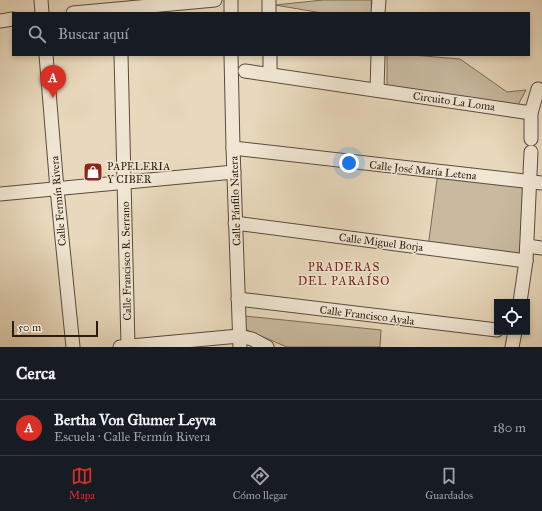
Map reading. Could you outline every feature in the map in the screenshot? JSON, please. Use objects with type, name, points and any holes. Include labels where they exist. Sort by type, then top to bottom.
[{"type":"street","points":[[41,0],[42,12]]},
{"type":"street","points":[[82,12],[119,7],[216,0]]},
{"type":"street","points":[[231,0],[231,12]]},
{"type":"street","points":[[269,0],[269,12]]},
{"type":"street","points":[[378,12],[379,0]]},
{"type":"street","points":[[0,21],[12,19]]},
{"type":"street","name":"Calle Fermín Rivera","points":[[46,56],[57,189],[73,347]]},
{"type":"street","name":"Calle Francisco R. Serrano","points":[[120,56],[124,182],[124,347]]},
{"type":"street","name":"Calle Pánfilo Natera","points":[[231,56],[239,342]]},
{"type":"street","points":[[270,56],[270,74]]},
{"type":"street","points":[[377,90],[378,56]]},
{"type":"street","name":"Circuito La Loma","points":[[245,70],[531,113]]},
{"type":"street","points":[[520,299],[536,182],[531,146],[531,113],[538,89]]},
{"type":"street","name":"Calle José María Letena","points":[[233,148],[536,182]]},
{"type":"street","points":[[0,194],[234,172]]},
{"type":"street","name":"Calle Miguel Borja","points":[[236,223],[526,261]]},
{"type":"street","points":[[527,246],[542,248]]},
{"type":"street","name":"Calle Francisco Ayala","points":[[238,299],[494,330]]},
{"type":"street","points":[[512,347],[514,335]]},
{"type":"street","points":[[124,347],[239,342],[252,339],[267,347]]},
{"type":"shaded area","points":[[323,0],[371,0],[372,12],[316,12],[275,5]]},
{"type":"shaded area","points":[[387,56],[424,56],[460,59],[507,92],[526,90],[517,107],[387,87]]},
{"type":"shaded area","points":[[438,172],[527,183],[526,259],[428,247]]},
{"type":"shaded area","points":[[245,316],[381,330],[380,347],[287,347],[244,329]]},
{"type":"place","name":"Bertha Von Glumer Leyva","points":[[53,98]]},
{"type":"place","name":"PAPELERIA Y CIBER","points":[[93,172]]},
{"type":"district","name":"PRADERAS DEL PARAÍSO","points":[[344,274]]}]
